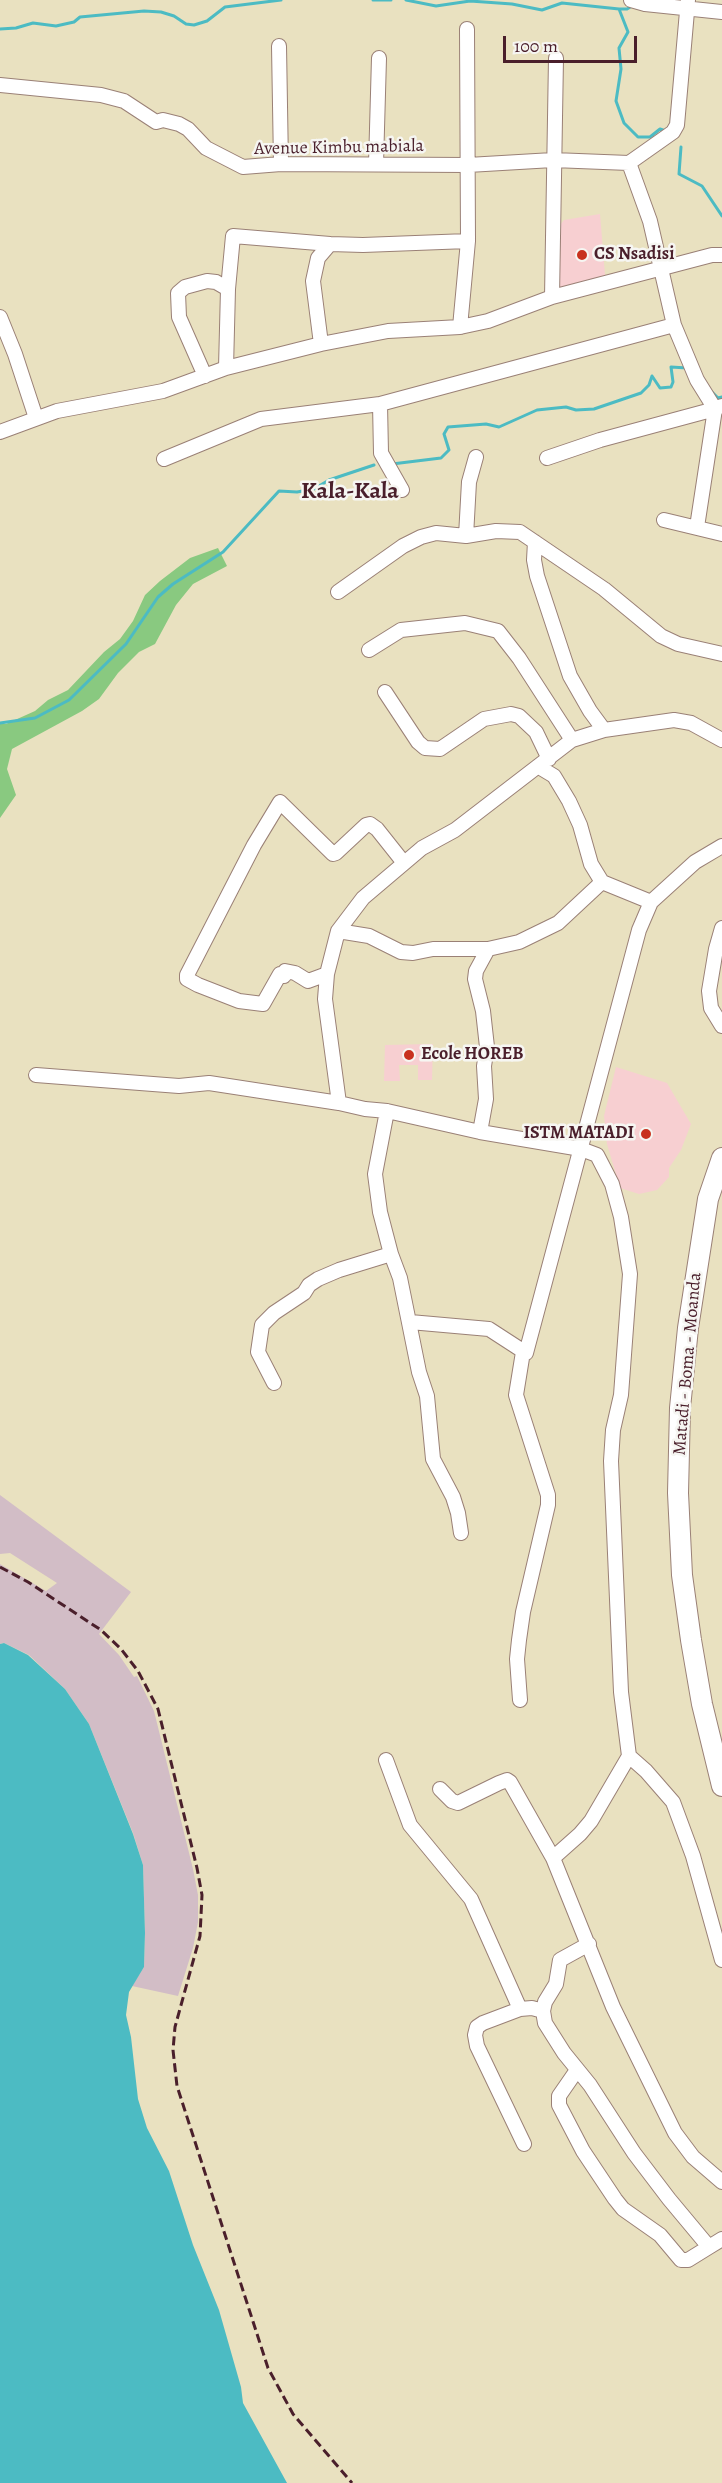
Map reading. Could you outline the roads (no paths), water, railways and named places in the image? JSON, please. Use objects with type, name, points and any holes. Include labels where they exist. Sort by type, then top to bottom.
[{"type":"highway","name":"Matadi - Boma - Moanda","points":[[722,1158],[708,1199],[688,1328],[680,1408],[678,1493],[682,1575],[691,1640],[702,1704],[722,1786]]},
{"type":"street","points":[[631,0],[645,4],[688,4],[722,12]]},
{"type":"street","points":[[688,4],[677,125],[673,132],[629,163],[640,187],[650,221],[674,325],[697,380],[718,407],[697,527]]},
{"type":"street","points":[[460,327],[468,241],[467,29]]},
{"type":"street","points":[[279,46],[281,164]]},
{"type":"street","points":[[376,164],[379,58]]},
{"type":"street","points":[[552,297],[556,58]]},
{"type":"street","name":"Avenue Kimbu mabiala","points":[[0,85],[113,97],[130,104],[156,123],[163,120],[179,124],[188,129],[206,148],[243,167],[281,164],[468,165],[553,160],[629,163]]},
{"type":"street","points":[[226,368],[228,289],[233,236],[363,245],[468,241]]},
{"type":"street","points":[[321,344],[313,281],[318,258],[330,244]]},
{"type":"street","points":[[0,432],[36,418],[89,403],[162,391],[226,368],[321,344],[388,331],[460,327],[510,314],[552,297],[712,255],[722,255]]},
{"type":"street","points":[[205,376],[178,317],[178,293],[185,287],[207,281],[216,282],[228,289]]},
{"type":"street","points":[[0,317],[36,418]]},
{"type":"street","points":[[164,459],[261,419],[380,404],[674,325]]},
{"type":"street","points":[[380,404],[381,453],[402,490]]},
{"type":"street","points":[[547,458],[600,440],[718,407]]},
{"type":"street","points":[[466,536],[469,482],[476,458]]},
{"type":"street","points":[[664,520],[722,534]]},
{"type":"street","points":[[338,592],[403,546],[421,537],[436,533],[466,536],[512,530],[536,542],[604,589],[661,636],[678,644],[722,654]]},
{"type":"street","points":[[536,542],[534,560],[537,576],[570,676],[604,730]]},
{"type":"street","points":[[369,650],[401,630],[465,622],[498,631],[519,658],[572,740]]},
{"type":"street","points":[[385,692],[418,742],[425,748],[440,748],[484,719],[511,714],[519,716],[536,732],[544,763],[569,801],[580,825],[591,864],[602,882],[651,902]]},
{"type":"street","points":[[339,1103],[325,999],[327,974],[338,931],[363,898],[423,848],[455,830],[572,740],[604,730],[674,720],[691,723],[722,740]]},
{"type":"street","points":[[327,974],[308,981],[295,973],[285,971],[284,976],[279,974],[263,1004],[249,1004],[229,997],[190,982],[187,975],[254,845],[280,802],[333,854],[370,824],[377,829],[404,863]]},
{"type":"street","points":[[520,1700],[517,1659],[522,1621],[548,1505],[546,1485],[516,1395],[523,1352],[526,1353],[639,930],[651,902],[695,862],[722,846]]},
{"type":"street","points":[[338,931],[369,936],[400,951],[413,953],[433,949],[448,951],[488,949],[519,942],[558,923],[602,882]]},
{"type":"street","points":[[722,928],[709,991],[711,1008],[722,1026]]},
{"type":"street","points":[[480,1132],[486,1099],[484,1066],[486,1047],[476,971],[488,949]]},
{"type":"street","points":[[36,1075],[168,1085],[209,1083],[387,1111],[480,1132],[581,1149],[597,1155],[612,1184],[621,1217],[630,1274],[621,1395],[613,1430],[610,1461],[621,1692],[629,1756],[591,1821],[554,1858]]},
{"type":"street","points":[[387,1111],[375,1174],[380,1212],[400,1278],[419,1372],[430,1408],[433,1458],[453,1497],[461,1533]]},
{"type":"street","points":[[273,1383],[258,1352],[262,1325],[273,1313],[304,1293],[309,1285],[318,1279],[391,1254]]},
{"type":"street","points":[[410,1322],[489,1329],[526,1353]]},
{"type":"street","points":[[629,1756],[646,1771],[673,1802],[693,1856],[722,1960]]},
{"type":"street","points":[[386,1760],[410,1825],[471,1899],[520,2009]]},
{"type":"street","points":[[440,1789],[452,1801],[458,1803],[499,1783],[507,1780],[510,1782],[554,1858],[613,2007],[675,2133],[693,2157],[722,2182]]},
{"type":"street","points":[[589,1944],[560,1960],[556,1984],[543,2011],[548,2030],[590,2085],[634,2153],[709,2247]]},
{"type":"street","points":[[524,2144],[482,2056],[475,2035],[477,2027],[483,2023],[520,2009],[532,2008],[543,2011]]},
{"type":"street","points":[[578,2070],[559,2096],[559,2105],[583,2151],[623,2209],[660,2235],[681,2260],[688,2260],[722,2239]]},
{"type":"water","points":[[4,1643],[28,1655],[65,1689],[89,1724],[133,1834],[143,1865],[144,1967],[129,1992],[126,2015],[131,2037],[138,2099],[147,2128],[169,2171],[193,2245],[219,2310],[241,2387],[243,2403],[287,2483],[0,2483],[0,1644]]},
{"type":"waterway","points":[[0,29],[16,28],[33,23],[56,26],[74,22],[80,17],[144,11],[161,12],[174,16],[186,24],[194,25],[207,21],[225,7],[281,0]]},
{"type":"waterway","points":[[373,0],[391,0]]},
{"type":"waterway","points":[[406,0],[436,6],[470,1],[512,4],[542,10],[562,3],[619,9],[632,6]]},
{"type":"waterway","points":[[619,9],[628,32],[619,48],[621,69],[616,101],[624,123],[638,137],[650,137],[660,129],[663,130]]},
{"type":"waterway","points":[[681,147],[679,174],[702,186],[722,216]]},
{"type":"waterway","points":[[392,464],[441,458],[449,450],[444,434],[448,427],[486,424],[499,427],[537,410],[566,407],[576,410],[594,409],[641,393],[649,385],[652,376],[660,388],[671,387],[673,382],[671,367],[687,368]]},
{"type":"waterway","points":[[712,392],[718,398],[722,397]]},
{"type":"waterway","points":[[0,723],[35,718],[69,700],[126,644],[158,597],[173,584],[223,552],[279,491],[297,492],[314,489],[329,480],[374,465]]},
{"type":"railway","points":[[0,1567],[28,1582],[101,1630],[121,1649],[138,1671],[158,1709],[202,1895],[200,1936],[175,2027],[173,2050],[177,2086],[268,2368],[293,2414],[352,2483]]},
{"type":"place","name":"CS Nsadisi","points":[[582,255]]},
{"type":"place","name":"Ecole HOREB","points":[[409,1055]]},
{"type":"place","name":"ISTM MATADI","points":[[646,1134]]},
{"type":"district","name":"Kala-Kala","points":[[350,492]]}]
